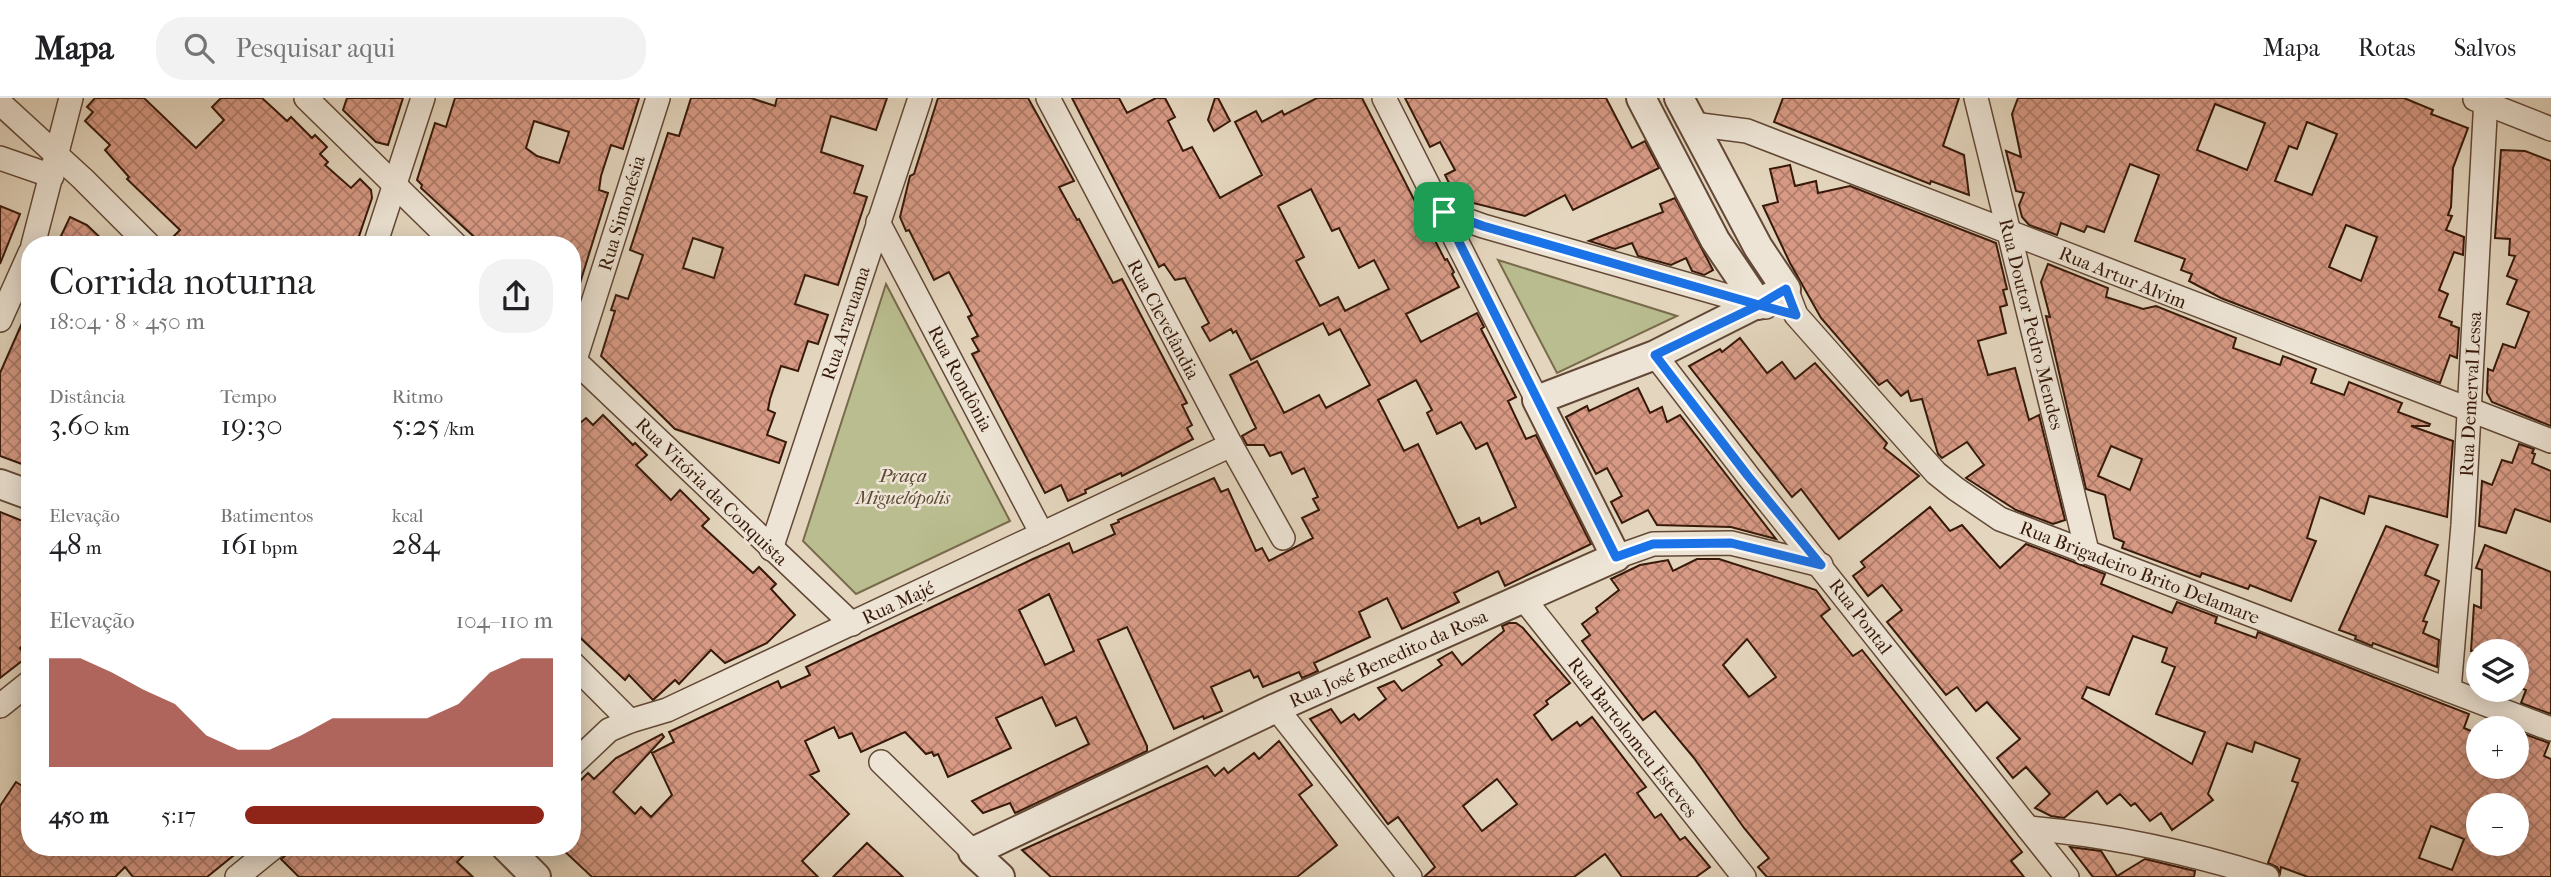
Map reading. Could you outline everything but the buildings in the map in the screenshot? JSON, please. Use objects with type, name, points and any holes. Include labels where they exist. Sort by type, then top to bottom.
[{"type":"street","points":[[35,236],[71,98]]},
{"type":"street","points":[[306,98],[448,236]]},
{"type":"street","points":[[378,236],[423,98]]},
{"type":"street","name":"Rua Simonésia","points":[[581,337],[658,98]]},
{"type":"street","name":"Rua Araruama","points":[[771,549],[920,98]]},
{"type":"street","name":"Rua Clevelândia","points":[[1048,98],[1283,538]]},
{"type":"street","points":[[1384,98],[1444,212],[1616,557]]},
{"type":"street","points":[[1641,98],[1715,240],[1759,305]]},
{"type":"street","points":[[1537,400],[1655,355],[1759,305],[1791,302],[1758,247],[1679,98]]},
{"type":"street","name":"Rua Doutor Pedro Mendes","points":[[1976,98],[2087,551]]},
{"type":"street","points":[[2484,99],[2551,129]]},
{"type":"street","name":"Rua Demerval Lessa","points":[[2449,690],[2470,410],[2484,99]]},
{"type":"street","points":[[0,103],[53,166]]},
{"type":"street","name":"Rua Artur Alvim","points":[[1693,124],[1747,131],[2551,441]]},
{"type":"street","points":[[0,158],[53,166],[83,179],[140,236]]},
{"type":"street","points":[[1444,212],[1483,226],[1759,305]]},
{"type":"street","name":"Rua Rondônia","points":[[878,222],[1042,534]]},
{"type":"street","points":[[0,320],[21,273]]},
{"type":"street","name":"Rua Brigadeiro Brito Delamare","points":[[1791,302],[1936,473],[2000,519],[2551,729]]},
{"type":"street","name":"Rua Pontal","points":[[1655,355],[2067,877]]},
{"type":"street","name":"Rua Vitória da Conquista","points":[[581,370],[852,624]]},
{"type":"street","name":"Rua Majé","points":[[581,756],[598,738],[630,721],[667,710],[1231,445]]},
{"type":"street","points":[[0,484],[21,492]]},
{"type":"street","name":"Rua José Benedito da Rosa","points":[[973,852],[1276,708],[1616,557],[1653,544],[1731,543],[1821,565]]},
{"type":"street","name":"Rua Bartolomeu Esteves","points":[[1523,598],[1744,877]]},
{"type":"street","points":[[581,672],[630,721]]},
{"type":"street","points":[[0,706],[21,689]]},
{"type":"street","points":[[1276,708],[1410,877]]},
{"type":"street","points":[[881,762],[916,799],[1000,877]]},
{"type":"street","points":[[2028,828],[2151,845],[2266,877]]},
{"type":"street","points":[[237,877],[263,856]]},
{"type":"street","points":[[515,856],[536,877]]},
{"type":"green space","points":[[1498,260],[1677,316],[1557,373]]},
{"type":"green space","name":"Praça Miguelópolis","points":[[886,284],[1010,521],[856,594],[803,541]]},
{"type":"route","points":[[1444,212],[1483,226],[1759,305],[1786,289],[1796,315],[1759,305],[1655,355],[1821,565],[1731,543],[1653,544],[1616,557],[1444,212]]}]
